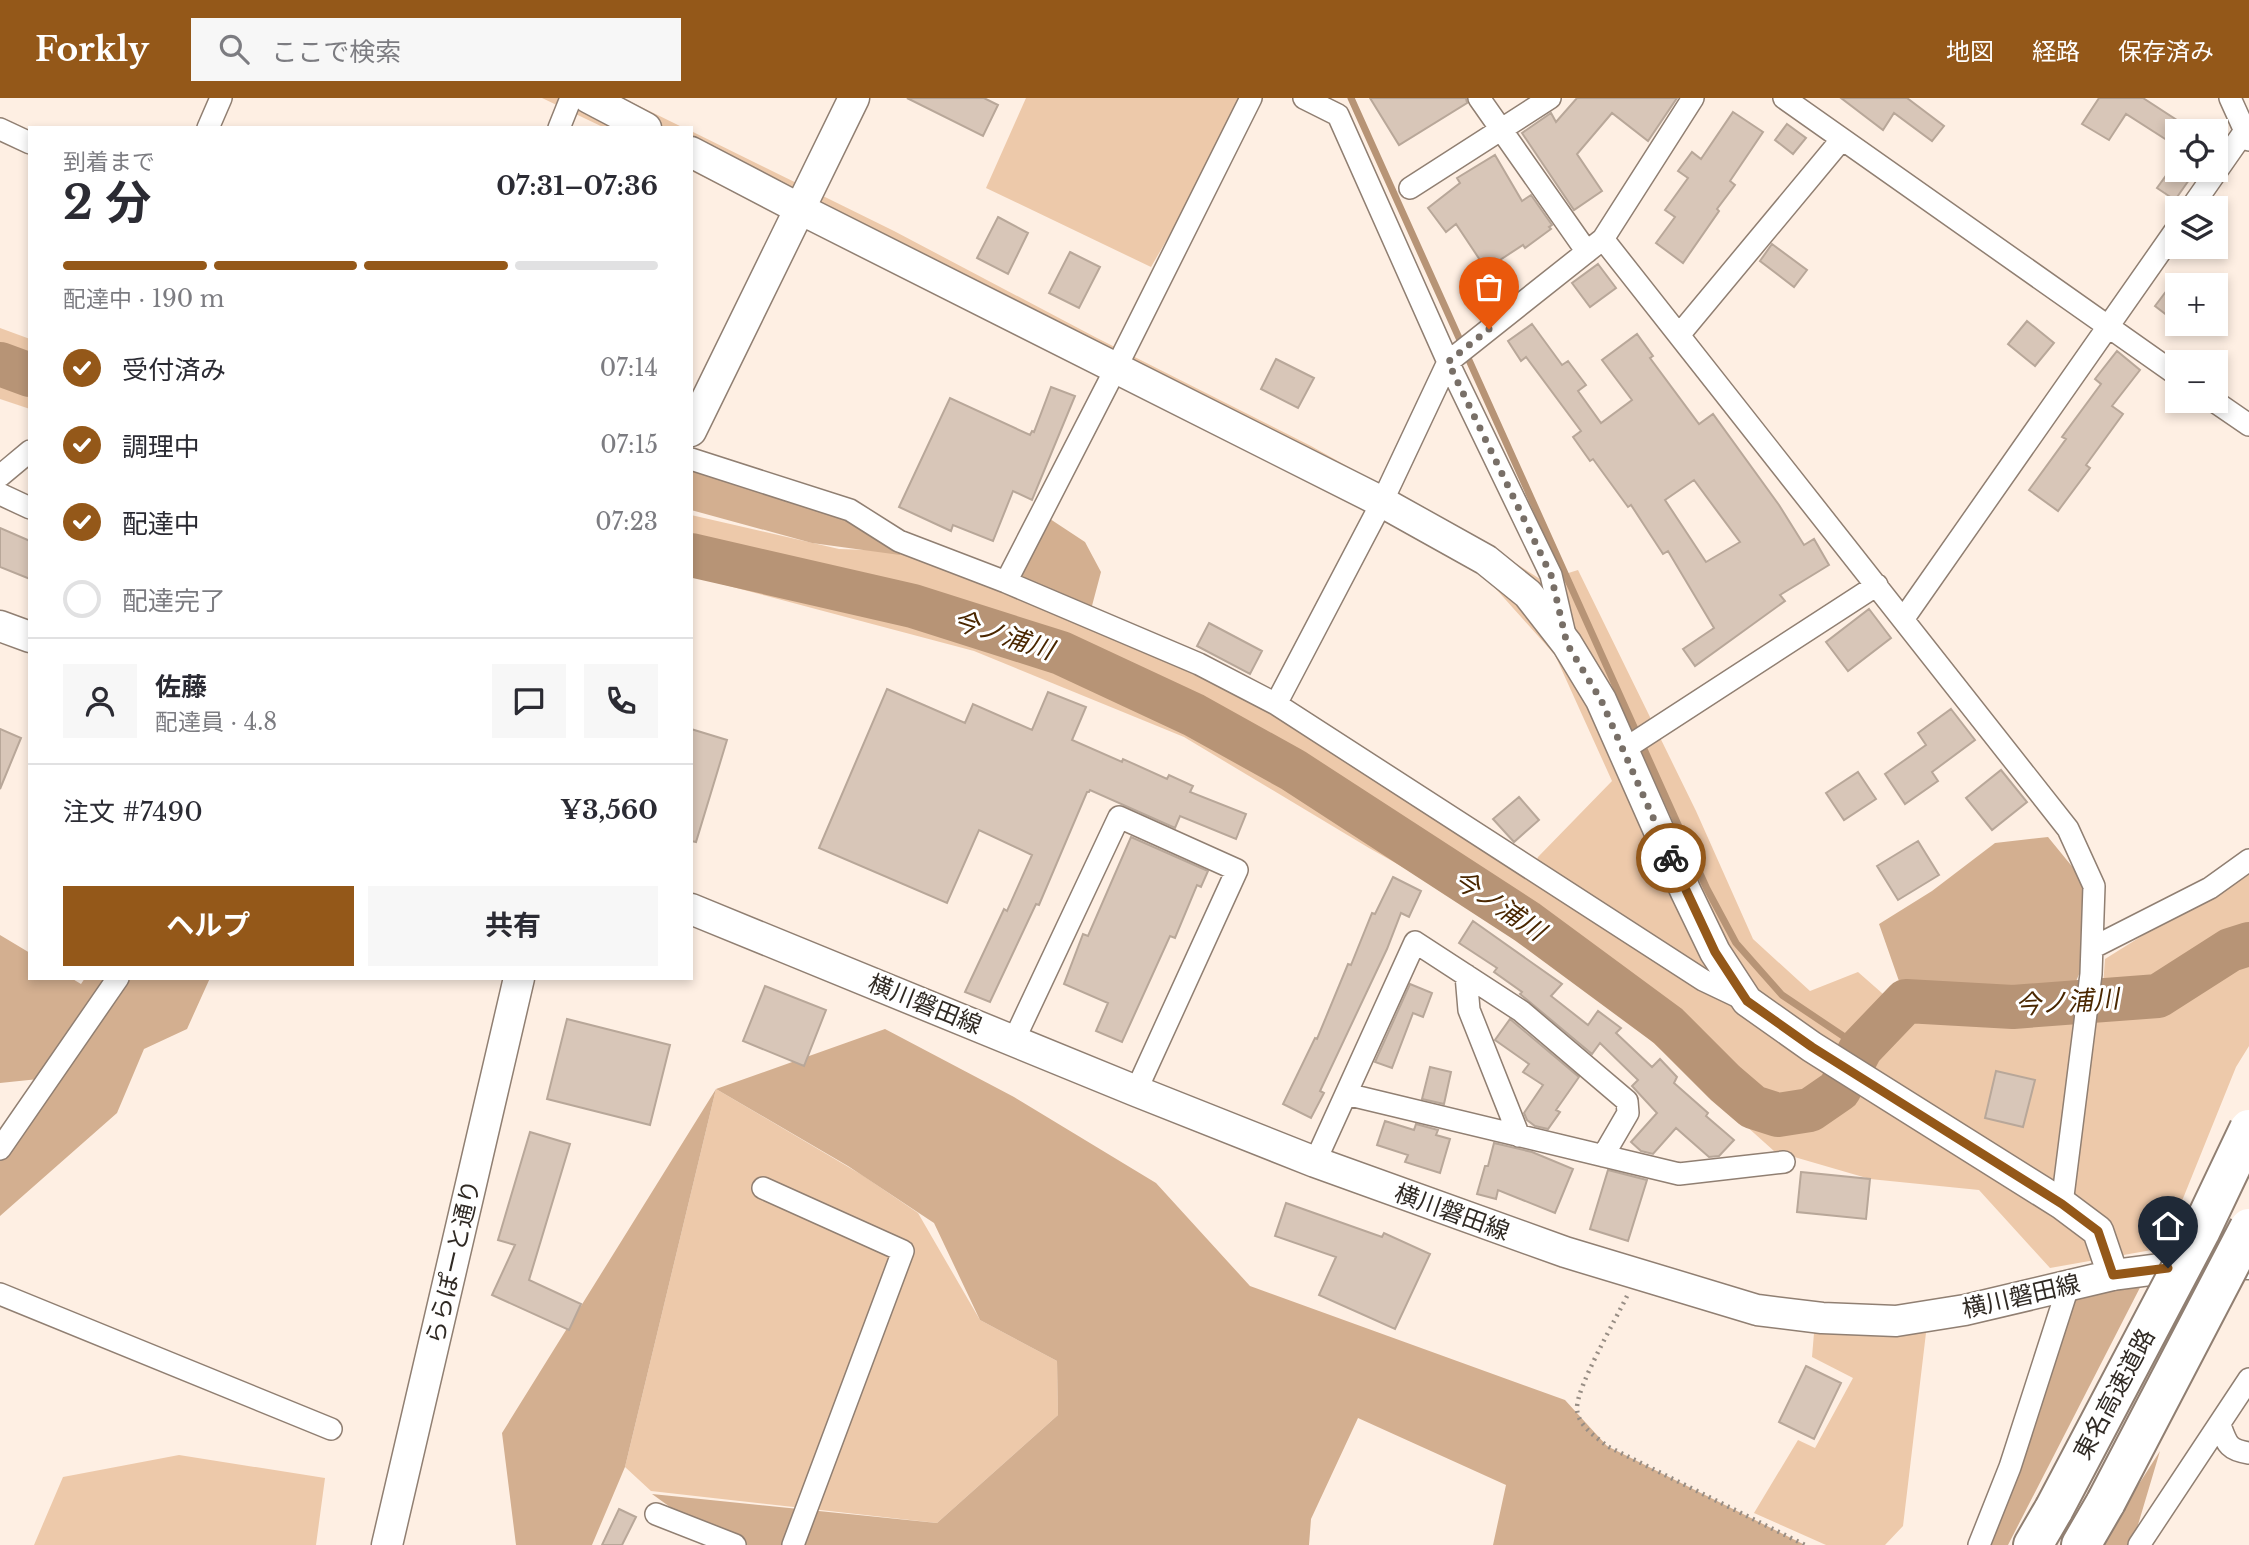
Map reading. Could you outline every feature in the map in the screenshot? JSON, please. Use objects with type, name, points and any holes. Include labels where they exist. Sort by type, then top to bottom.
[{"type":"highway","points":[[2200,1232],[2249,1111]]},
{"type":"highway","name":"東名高速道路","points":[[2033,1545],[2200,1232],[2249,1129]]},
{"type":"highway","name":"東名高速道路","points":[[2081,1545],[2249,1228]]},
{"type":"street","points":[[209,126],[221,98]]},
{"type":"street","points":[[560,126],[571,98]]},
{"type":"street","points":[[589,98],[642,126]]},
{"type":"street","points":[[693,427],[855,98]]},
{"type":"street","points":[[1006,582],[1251,98]]},
{"type":"street","points":[[1304,98],[1338,115],[1448,362],[1551,575],[1567,644]]},
{"type":"street","points":[[1479,98],[1595,246],[1679,335],[2068,829],[2094,886],[2091,974],[2062,1204]]},
{"type":"street","points":[[1410,188],[1550,98]]},
{"type":"street","points":[[1276,704],[1382,502],[1448,362],[1595,246],[1693,98]]},
{"type":"street","points":[[1784,98],[2165,366]]},
{"type":"street","points":[[2200,196],[2247,136],[2230,98]]},
{"type":"street","points":[[0,129],[28,142]]},
{"type":"street","points":[[1679,335],[1842,138]]},
{"type":"street","points":[[693,153],[1382,502],[1486,559],[1528,594],[1567,644],[1601,700],[1715,952],[1747,1001]]},
{"type":"street","points":[[1904,618],[2165,245]]},
{"type":"street","points":[[2228,411],[2249,425]]},
{"type":"street","points":[[0,476],[28,453]]},
{"type":"street","points":[[693,460],[850,510],[900,541],[1006,582],[1199,664],[1276,704],[1703,980],[1747,1001],[1812,1047],[2062,1204],[2098,1231],[2113,1275]]},
{"type":"street","points":[[0,494],[28,507]]},
{"type":"street","points":[[1623,750],[1877,585]]},
{"type":"street","points":[[0,626],[28,637]]},
{"type":"street","points":[[1014,1040],[1119,817],[1237,870],[1136,1091]]},
{"type":"street","points":[[2092,948],[2210,888],[2249,860]]},
{"type":"street","name":"横川磐田線","points":[[693,910],[1315,1162],[1565,1252],[1757,1310],[1822,1318],[1896,1321],[1965,1310],[2113,1275],[2205,1263],[2249,1264]]},
{"type":"street","points":[[1315,1162],[1415,942],[1521,1011],[1627,1101],[1629,1113],[1603,1156]]},
{"type":"street","points":[[1466,975],[1469,1010],[1519,1136]]},
{"type":"street","points":[[0,1149],[117,980]]},
{"type":"street","name":"ららぽーと通り","points":[[387,1545],[519,980]]},
{"type":"street","points":[[1346,1094],[1679,1174],[1784,1162]]},
{"type":"street","points":[[763,1188],[903,1251],[793,1545]]},
{"type":"street","points":[[1979,1545],[2010,1467],[2067,1286]]},
{"type":"street","points":[[0,1294],[331,1429]]},
{"type":"street","points":[[2139,1545],[2249,1379]]},
{"type":"street","points":[[2220,1425],[2226,1443],[2236,1451],[2249,1452]]},
{"type":"street","points":[[656,1514],[735,1545]]},
{"type":"path","points":[[1638,1275],[1582,1388],[1577,1409],[1584,1427],[1607,1446],[1805,1545]]},
{"type":"shaded area","points":[[542,98],[623,98],[680,126],[601,126]]},
{"type":"shaded area","points":[[1026,98],[1249,98],[1151,267],[986,188]]},
{"type":"shaded area","points":[[693,132],[894,231],[1095,337],[1311,446],[1483,542],[1543,581],[1578,570],[1696,811],[1753,939],[1810,991],[1858,972],[1891,1001],[2067,1003],[2102,1000],[2105,959],[2249,869],[2249,1046],[2236,1067],[2163,1248],[2050,1268],[1979,1190],[1870,1179],[1774,1151],[1551,951],[1369,848],[1184,737],[974,651],[693,577],[693,515],[839,549],[927,552],[1299,719],[1533,869],[1538,857],[1612,781],[1555,655],[1479,570],[1368,507],[693,172]]},
{"type":"shaded area","points":[[0,328],[28,338],[28,408],[0,399]]},
{"type":"shaded area","points":[[693,460],[850,510],[899,541],[900,555],[812,543],[693,511]]},
{"type":"shaded area","points":[[1041,513],[1085,542],[1101,572],[1089,617],[1006,582]]},
{"type":"shaded area","points":[[2048,837],[2088,886],[2082,967],[2067,1003],[1906,1001],[1879,924],[1932,891],[1995,843]]},
{"type":"shaded area","points":[[0,935],[28,952],[28,980],[74,980],[81,984],[84,980],[209,980],[187,1029],[144,1049],[117,1113],[0,1216],[0,1149],[48,1078],[0,1083]]},
{"type":"shaded area","points":[[885,1029],[1014,1097],[1156,1183],[1250,1286],[1565,1400],[1607,1446],[1805,1545],[1493,1545],[1506,1485],[1358,1418],[1311,1519],[1309,1545],[735,1545],[709,1535],[652,1494],[937,1523],[1058,1415],[1057,1361],[980,1320],[934,1223],[848,1166],[716,1089]]},
{"type":"shaded area","points":[[716,1089],[862,1175],[918,1213],[980,1320],[1057,1361],[1058,1415],[937,1523],[651,1491],[625,1467]]},
{"type":"shaded area","points":[[716,1089],[625,1467],[592,1545],[516,1545],[502,1433]]},
{"type":"shaded area","points":[[2149,1270],[2008,1545],[1979,1545],[2040,1412],[2068,1287]]},
{"type":"shaded area","points":[[1928,1316],[1903,1526],[1885,1545],[1826,1545],[1754,1513],[1798,1440],[1815,1448],[1853,1378],[1812,1357],[1814,1333]]},
{"type":"shaded area","points":[[2160,1451],[2132,1545],[2100,1545]]},
{"type":"shaded area","points":[[179,1455],[325,1478],[316,1545],[34,1545],[63,1477]]},
{"type":"building","points":[[907,98],[984,98],[998,105],[983,136]]},
{"type":"building","points":[[1370,98],[1466,98],[1467,103],[1399,145]]},
{"type":"building","points":[[1577,98],[1677,98],[1648,141],[1612,113],[1577,154],[1602,191],[1574,210],[1522,133],[1551,113],[1556,122]]},
{"type":"building","points":[[1841,98],[1907,98],[1944,126],[1932,141],[1894,113],[1883,130]]},
{"type":"building","points":[[2099,98],[2143,98],[2175,119],[2165,119],[2165,139],[2126,114],[2109,140],[2082,124]]},
{"type":"building","points":[[1733,112],[1763,132],[1730,181],[1735,185],[1683,263],[1656,243],[1675,217],[1665,210],[1688,178],[1678,171],[1692,152],[1701,159]]},
{"type":"building","points":[[1787,124],[1806,138],[1793,154],[1775,140]]},
{"type":"building","points":[[1495,155],[1522,201],[1531,195],[1552,225],[1549,227],[1551,229],[1525,248],[1523,245],[1486,269],[1456,224],[1446,232],[1428,208],[1460,183],[1457,178]]},
{"type":"building","points":[[2165,177],[2165,182],[2188,182],[2178,196],[2169,196],[2157,188]]},
{"type":"building","points":[[998,217],[1028,233],[1008,274],[977,258]]},
{"type":"building","points":[[1772,244],[1807,270],[1794,287],[1760,261]]},
{"type":"building","points":[[1070,252],[1100,267],[1079,308],[1049,293]]},
{"type":"building","points":[[1598,264],[1616,288],[1590,307],[1572,283]]},
{"type":"building","points":[[2165,293],[2165,314],[2155,306]]},
{"type":"building","points":[[2027,321],[2054,343],[2035,366],[2008,344]]},
{"type":"building","points":[[1532,324],[1562,365],[1568,361],[1586,385],[1578,391],[1601,423],[1632,400],[1602,360],[1637,334],[1653,356],[1650,358],[1699,424],[1713,414],[1779,505],[1804,545],[1814,539],[1829,565],[1780,595],[1785,601],[1695,666],[1683,649],[1714,628],[1668,551],[1663,554],[1631,505],[1628,507],[1593,459],[1590,461],[1573,437],[1581,431],[1526,357],[1521,361],[1508,341]],"holes":[[[1694,480],[1740,542],[1706,562],[1665,500]]]},
{"type":"building","points":[[2117,351],[2140,370],[2112,406],[2123,414],[2086,465],[2090,468],[2058,511],[2029,490],[2066,439],[2062,437],[2101,384],[2095,379]]},
{"type":"building","points":[[1276,359],[1314,378],[1298,408],[1261,389]]},
{"type":"building","points":[[1051,387],[1075,396],[1032,500],[1013,491],[993,541],[953,525],[951,531],[899,507],[950,398],[1030,435],[1034,432]]},
{"type":"building","points":[[0,528],[28,540],[28,578],[0,567]]},
{"type":"building","points":[[1869,609],[1891,638],[1848,671],[1826,642]]},
{"type":"building","points":[[1209,623],[1262,651],[1250,674],[1197,646]]},
{"type":"building","points":[[887,689],[965,723],[973,704],[1032,730],[1048,692],[1086,707],[1072,740],[1167,779],[1169,775],[1193,786],[1190,792],[1246,814],[1236,839],[1180,816],[1175,828],[1090,790],[1087,792],[1039,905],[1036,904],[990,1002],[965,992],[1004,909],[1007,911],[1032,855],[979,830],[947,903],[819,848]]},
{"type":"building","points":[[1951,709],[1975,740],[1932,772],[1938,781],[1905,804],[1885,774],[1926,745],[1918,733]]},
{"type":"building","points":[[0,729],[21,738],[0,789]]},
{"type":"building","points":[[693,730],[727,740],[696,842],[693,841]]},
{"type":"building","points":[[2001,770],[2027,802],[1992,830],[1966,798]]},
{"type":"building","points":[[1858,772],[1876,799],[1844,820],[1826,793]]},
{"type":"building","points":[[1519,797],[1539,820],[1514,842],[1493,819]]},
{"type":"building","points":[[1131,837],[1208,871],[1201,887],[1197,885],[1175,938],[1170,936],[1122,1042],[1096,1031],[1108,1003],[1064,984],[1083,934],[1088,936]]},
{"type":"building","points":[[1918,841],[1939,875],[1898,900],[1877,866]]},
{"type":"building","points":[[1393,877],[1421,891],[1409,917],[1401,913],[1387,949],[1320,1091],[1324,1093],[1311,1118],[1283,1104],[1315,1038],[1317,1039],[1372,913],[1375,914]]},
{"type":"building","points":[[1473,921],[1562,984],[1551,996],[1588,1025],[1598,1011],[1621,1028],[1616,1033],[1652,1067],[1660,1059],[1677,1077],[1674,1083],[1734,1140],[1719,1156],[1709,1157],[1676,1128],[1653,1154],[1641,1151],[1631,1142],[1657,1113],[1632,1086],[1638,1080],[1600,1043],[1592,1054],[1520,994],[1522,992],[1494,972],[1497,968],[1459,943]]},
{"type":"building","points":[[1410,984],[1432,993],[1423,1017],[1413,1013],[1392,1068],[1375,1062]]},
{"type":"building","points":[[765,986],[826,1010],[804,1066],[743,1041]]},
{"type":"building","points":[[567,1019],[670,1045],[650,1125],[547,1099]]},
{"type":"building","points":[[1510,1019],[1579,1077],[1556,1110],[1560,1112],[1548,1129],[1535,1126],[1527,1120],[1524,1113],[1543,1085],[1523,1072],[1529,1064],[1495,1040]]},
{"type":"building","points":[[1430,1067],[1451,1072],[1444,1104],[1422,1099]]},
{"type":"building","points":[[1996,1071],[2035,1080],[2023,1127],[1985,1118]]},
{"type":"building","points":[[1385,1121],[1414,1130],[1416,1124],[1438,1130],[1436,1135],[1450,1139],[1440,1173],[1405,1162],[1408,1155],[1377,1145]]},
{"type":"building","points":[[530,1132],[570,1144],[529,1280],[581,1304],[569,1330],[492,1295],[515,1245],[498,1240]]},
{"type":"building","points":[[1494,1143],[1532,1152],[1573,1169],[1555,1213],[1498,1190],[1496,1199],[1477,1194]]},
{"type":"building","points":[[1608,1170],[1647,1180],[1628,1241],[1590,1229]]},
{"type":"building","points":[[1801,1172],[1870,1179],[1866,1219],[1797,1212]]},
{"type":"building","points":[[1286,1203],[1382,1237],[1384,1233],[1430,1254],[1395,1329],[1319,1295],[1336,1257],[1275,1236]]},
{"type":"building","points":[[1806,1366],[1841,1383],[1814,1439],[1779,1422]]},
{"type":"building","points":[[619,1509],[636,1517],[622,1545],[602,1545]]},
{"type":"waterway","points":[[1351,98],[1707,889],[1736,943],[1782,995],[1861,1048]]},
{"type":"waterway","name":"今ノ浦川","points":[[0,364],[28,374]]},
{"type":"waterway","name":"今ノ浦川","points":[[693,555],[913,606],[1061,653],[1194,715],[1293,770],[1527,922],[1668,1026],[1753,1107],[1778,1115],[1810,1110],[1839,1090],[1861,1048],[1906,1001],[2013,1007],[2158,996],[2230,950],[2249,944]]},
{"type":"way so far","points":[[1489,329],[1448,362],[1551,575],[1567,644],[1601,700],[1671,858]]},
{"type":"route","points":[[1671,858],[1715,952],[1747,1001],[1812,1047],[2062,1204],[2098,1231],[2113,1275],[2168,1268]]}]
